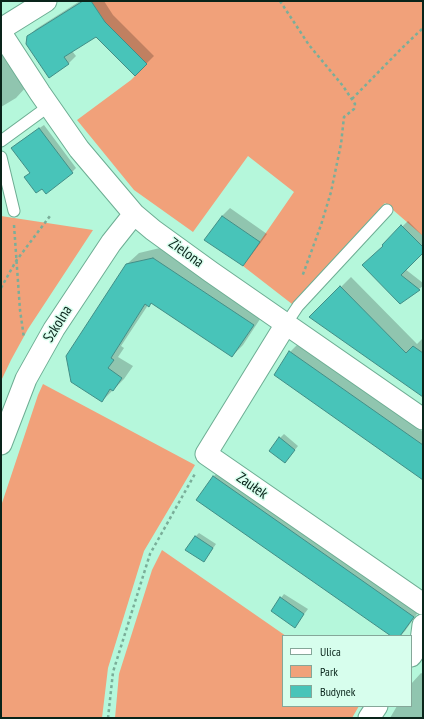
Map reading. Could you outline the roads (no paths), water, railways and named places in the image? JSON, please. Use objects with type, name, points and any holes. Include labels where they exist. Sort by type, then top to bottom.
[{"type":"street","points":[[1,29],[46,1]]},
{"type":"street","name":"Zielona","points":[[1,34],[79,149],[134,214],[179,249],[423,419]]},
{"type":"street","name":"Szkolna","points":[[1,444],[26,379],[54,329],[111,242],[134,214]]},
{"type":"street","name":"Zaułek","points":[[286,324],[206,454],[423,604]]},
{"type":"street","points":[[412,654],[421,641],[423,625]]},
{"type":"street","points":[[369,718],[376,707]]},
{"type":"lane","points":[[1,141],[49,106]]},
{"type":"lane","points":[[1,157],[14,211]]},
{"type":"lane","points":[[286,324],[303,301],[387,210]]}]
